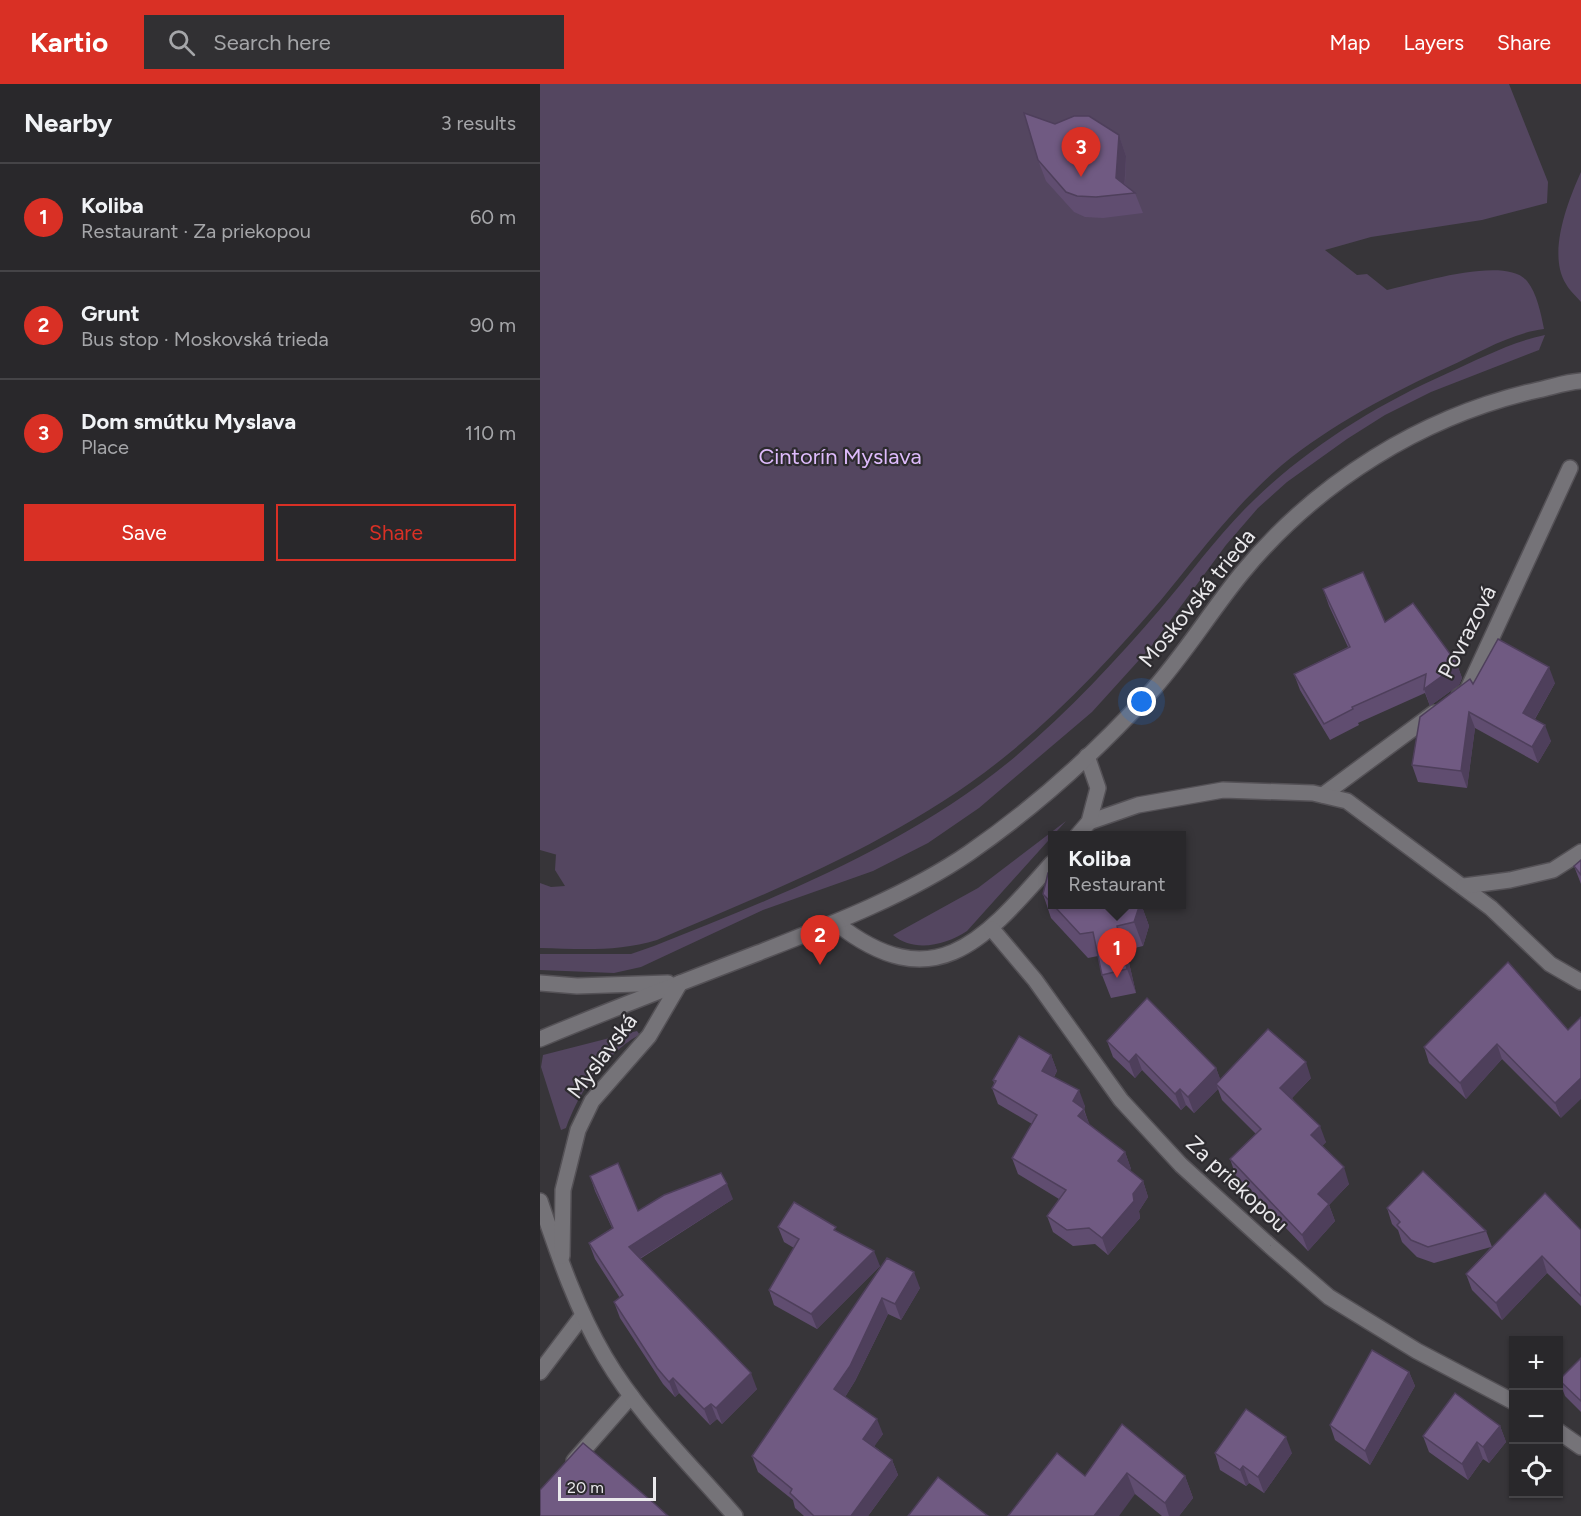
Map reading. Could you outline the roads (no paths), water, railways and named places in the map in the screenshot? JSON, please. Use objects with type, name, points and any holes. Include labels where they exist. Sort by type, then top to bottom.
[{"type":"street","name":"Moskovská trieda","points":[[540,1039],[836,923],[968,854],[1043,795],[1087,756],[1151,692],[1243,573],[1282,528],[1332,486],[1376,455],[1431,426],[1502,398],[1581,381]]},
{"type":"street","name":"Povrazová","points":[[1323,795],[1467,691],[1570,468]]},
{"type":"street","points":[[1081,831],[1089,822],[1098,788],[1087,756]]},
{"type":"street","points":[[1089,822],[1138,805],[1223,790],[1323,795],[1347,801],[1464,886],[1491,908],[1550,964],[1581,981]]},
{"type":"street","points":[[1464,886],[1510,880],[1554,870],[1581,852]]},
{"type":"street","points":[[836,923],[852,935],[894,956],[911,959],[943,957],[960,950],[992,929],[1048,868]]},
{"type":"street","name":"Za priekopou","points":[[992,929],[1035,980],[1121,1100],[1181,1165],[1270,1246],[1329,1297],[1416,1351],[1509,1399]]},
{"type":"street","name":"Moskovská trieda","points":[[540,983],[577,986],[680,983]]},
{"type":"street","name":"Myslavská","points":[[562,1268],[563,1190],[578,1130],[592,1101],[649,1036],[680,983]]},
{"type":"street","name":"Myslavská","points":[[540,1201],[562,1268],[605,1357],[631,1396],[735,1516]]},
{"type":"street","points":[[540,1372],[583,1315]]},
{"type":"street","points":[[562,1473],[631,1396]]},
{"type":"street","points":[[1563,1434],[1581,1447]]},
{"type":"place","name":"Dom smútku Myslava","points":[[1081,177]]},
{"type":"place","name":"Grunt","points":[[820,965]]},
{"type":"place","name":"Koliba","points":[[1117,978]]},
{"type":"park label","name":"Cintorín Myslava","points":[[840,456]]}]
